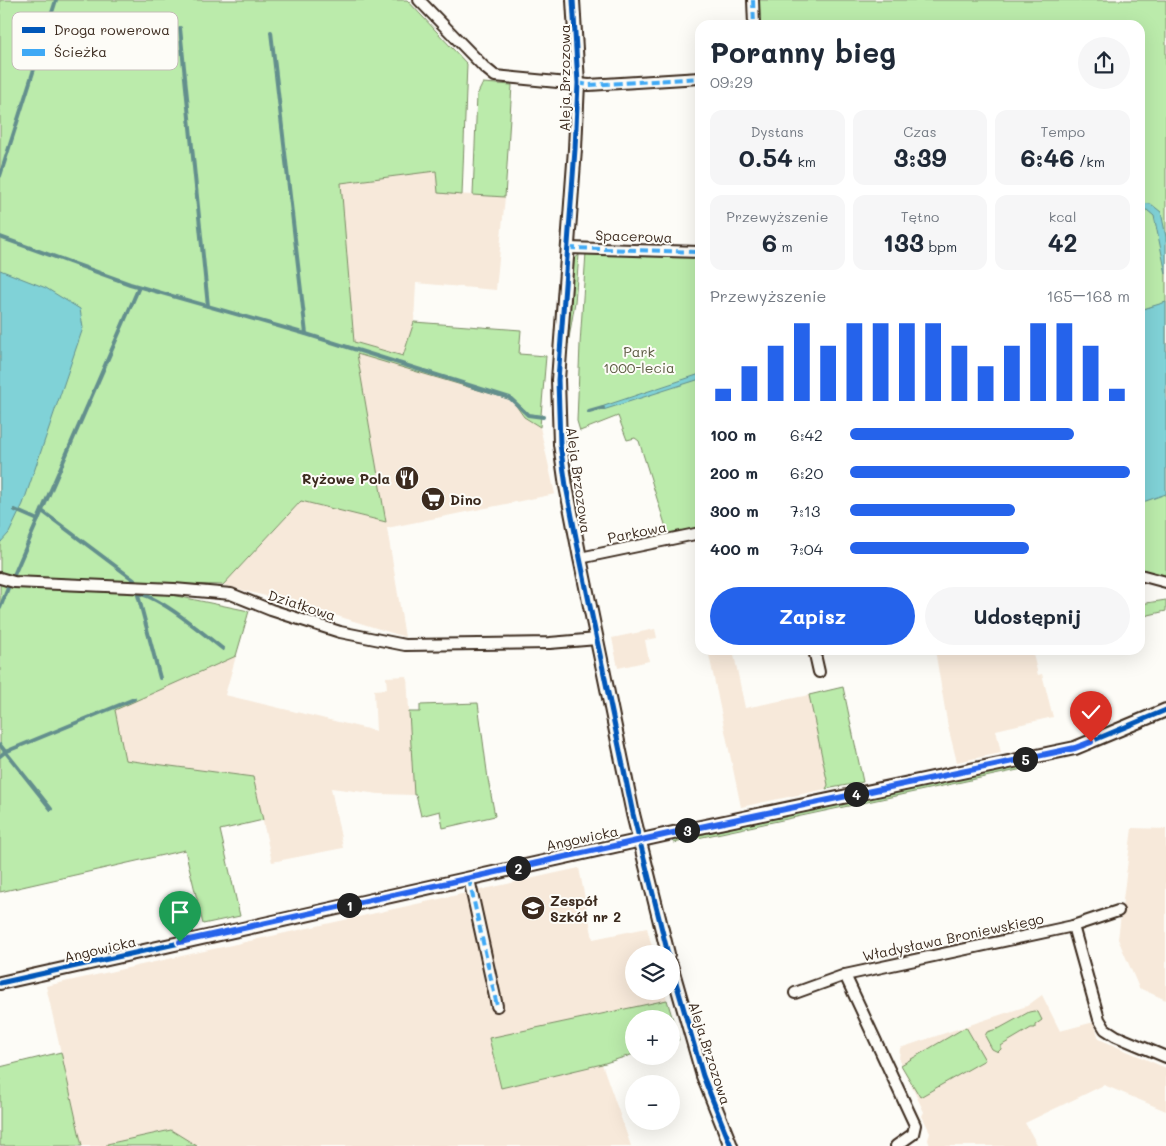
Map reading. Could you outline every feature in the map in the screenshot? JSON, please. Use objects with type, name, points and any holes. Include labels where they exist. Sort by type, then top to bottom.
[{"type":"street","points":[[419,0],[495,76],[589,85],[695,78]]},
{"type":"street","name":"Aleja Brzozowa","points":[[573,0],[578,83],[558,380],[560,444],[580,558],[639,841],[666,945]]},
{"type":"street","points":[[753,0],[754,20]]},
{"type":"street","name":"Spacerowa","points":[[568,248],[695,252]]},
{"type":"street","name":"Parkowa","points":[[580,558],[695,534]]},
{"type":"street","points":[[1145,576],[1166,582]]},
{"type":"street","name":"Działkowa","points":[[0,578],[14,582],[231,594],[271,610],[340,632],[405,645],[550,643],[597,639]]},
{"type":"street","points":[[815,655],[819,672]]},
{"type":"street","name":"Angowicka","points":[[0,983],[639,841],[1075,748],[1166,710]]},
{"type":"street","points":[[469,879],[497,1006]]},
{"type":"street","name":"Władysława Broniewskiego","points":[[795,992],[845,975],[1073,926],[1118,912]]},
{"type":"street","points":[[1073,926],[1099,1019],[1105,1030],[1166,1057]]},
{"type":"street","points":[[845,975],[914,1125],[913,1134],[896,1146]]},
{"type":"street","name":"Aleja Brzozowa","points":[[680,996],[703,1076],[731,1146]]},
{"type":"shaded area","points":[[436,171],[438,193],[505,197],[496,290],[416,283],[414,322],[403,356],[354,342],[341,183]]},
{"type":"shaded area","points":[[357,354],[512,400],[524,417],[540,427],[555,494],[387,528],[405,637],[315,609],[223,585],[301,501],[386,522]]},
{"type":"shaded area","points":[[655,629],[657,638],[645,640],[649,661],[618,668],[612,638]]},
{"type":"shaded area","points":[[709,655],[734,655],[745,708],[809,695],[828,785],[826,789],[741,807]]},
{"type":"shaded area","points":[[936,655],[1033,655],[1038,675],[1042,674],[1053,717],[996,730],[1001,753],[957,762],[948,727]]},
{"type":"shaded area","points":[[236,656],[225,695],[376,731],[374,690],[387,689],[386,677],[407,676],[414,795],[379,794],[331,788],[343,848],[272,862],[253,777],[125,760],[115,710]]},
{"type":"shaded area","points":[[1132,828],[1166,829],[1166,1000],[1139,988],[1118,939]]},
{"type":"shaded area","points":[[579,868],[593,939],[647,928],[652,945],[625,945],[625,1000],[667,1000],[489,1039],[502,1088],[602,1064],[631,1146],[197,1146],[171,1130],[107,1144],[107,1146],[82,1146],[46,986]]},
{"type":"shaded area","points":[[1042,995],[1060,1031],[1094,1022],[1099,1039],[1166,1068],[1166,1111],[1104,1085],[1025,1123],[1038,1146],[930,1146],[928,1140],[930,1132],[922,1116],[924,1112],[899,1060],[900,1048],[1027,1006]]},
{"type":"green space","points":[[0,0],[407,0],[467,64],[462,195],[438,193],[436,171],[341,183],[354,342],[403,356],[414,322],[521,330],[519,354],[546,356],[540,427],[524,417],[512,400],[357,354],[386,522],[301,501],[223,585],[136,583],[16,576],[0,573]]},
{"type":"green space","points":[[758,0],[1166,0],[1166,578],[1145,572],[1145,20],[759,20]]},
{"type":"green space","points":[[483,83],[512,85],[505,197],[473,195],[477,95]]},
{"type":"green space","name":"Park 1000-lecia","points":[[586,252],[695,257],[695,529],[668,534],[639,441],[635,438],[627,440],[618,416],[580,431],[577,421]]},
{"type":"green space","points":[[579,255],[575,302],[568,344],[573,265],[574,259]]},
{"type":"green space","points":[[0,582],[15,585],[129,592],[152,591],[249,611],[236,656],[115,710],[125,760],[253,777],[263,820],[220,830],[240,916],[203,924],[185,850],[0,892]]},
{"type":"green space","points":[[1166,600],[1166,611],[1145,616],[1145,603]]},
{"type":"green space","points":[[843,687],[863,782],[826,789],[828,785],[809,695]]},
{"type":"green space","points":[[478,703],[495,816],[443,828],[440,811],[421,816],[416,795],[414,795],[409,712],[420,712],[420,705]]},
{"type":"green space","points":[[1030,762],[1032,767],[674,843],[672,841]]},
{"type":"green space","points":[[667,1000],[670,1010],[625,1010],[625,1057],[501,1088],[489,1038]]},
{"type":"green space","points":[[1034,1011],[1038,1012],[1042,1020],[1035,1025],[1035,1028],[1031,1028],[1004,1044],[998,1052],[992,1049],[985,1036],[987,1032],[1000,1028]]},
{"type":"green space","points":[[966,1027],[985,1060],[920,1097],[901,1065]]},
{"type":"green space","points":[[61,1052],[82,1146],[0,1146],[0,1067]]},
{"type":"green space","points":[[171,1130],[197,1146],[107,1146],[107,1144]]},
{"type":"water","points":[[1145,203],[1151,204],[1161,212],[1166,237],[1166,274],[1154,216],[1145,210]]},
{"type":"water","points":[[0,270],[46,288],[80,309],[83,328],[23,504],[9,533],[0,543]]},
{"type":"water","points":[[1166,302],[1166,494],[1145,501],[1145,308]]},
{"type":"water","points":[[695,376],[695,381],[600,411],[600,408]]},
{"type":"waterway","points":[[52,12],[56,0]]},
{"type":"waterway","points":[[180,28],[208,306]]},
{"type":"waterway","points":[[271,32],[306,334]]},
{"type":"waterway","points":[[0,176],[34,70]]},
{"type":"waterway","points":[[0,237],[130,284],[306,334],[510,398],[528,415],[543,417]]},
{"type":"waterway","points":[[14,575],[139,287]]},
{"type":"waterway","points":[[589,412],[603,408]]},
{"type":"waterway","points":[[15,510],[38,520]]},
{"type":"waterway","points":[[42,511],[134,580],[160,678]]},
{"type":"waterway","points":[[0,608],[8,588]]},
{"type":"waterway","points":[[138,594],[169,608],[223,649]]},
{"type":"waterway","points":[[0,756],[5,752],[134,699]]},
{"type":"waterway","points":[[0,745],[51,809]]},
{"type":"marked path","points":[[753,0],[754,20]]},
{"type":"marked path","points":[[578,83],[589,85],[695,78]]},
{"type":"marked path","points":[[568,248],[695,252]]},
{"type":"marked path","points":[[469,879],[497,1006]]},
{"type":"cycle path","points":[[573,0],[578,83],[558,380],[560,444],[580,558],[633,814],[666,945]]},
{"type":"cycle path","points":[[0,983],[691,829],[1075,748],[1166,710]]},
{"type":"cycle path","points":[[680,996],[703,1076],[731,1146]]},
{"type":"place","name":"Ryżowe Pola","points":[[407,478]]},
{"type":"place","name":"Dino","points":[[433,499]]},
{"type":"place","name":"Zespół Szkół nr 2","points":[[533,908]]},
{"type":"route","points":[[180,942],[691,829],[1075,748],[1091,742]]}]
